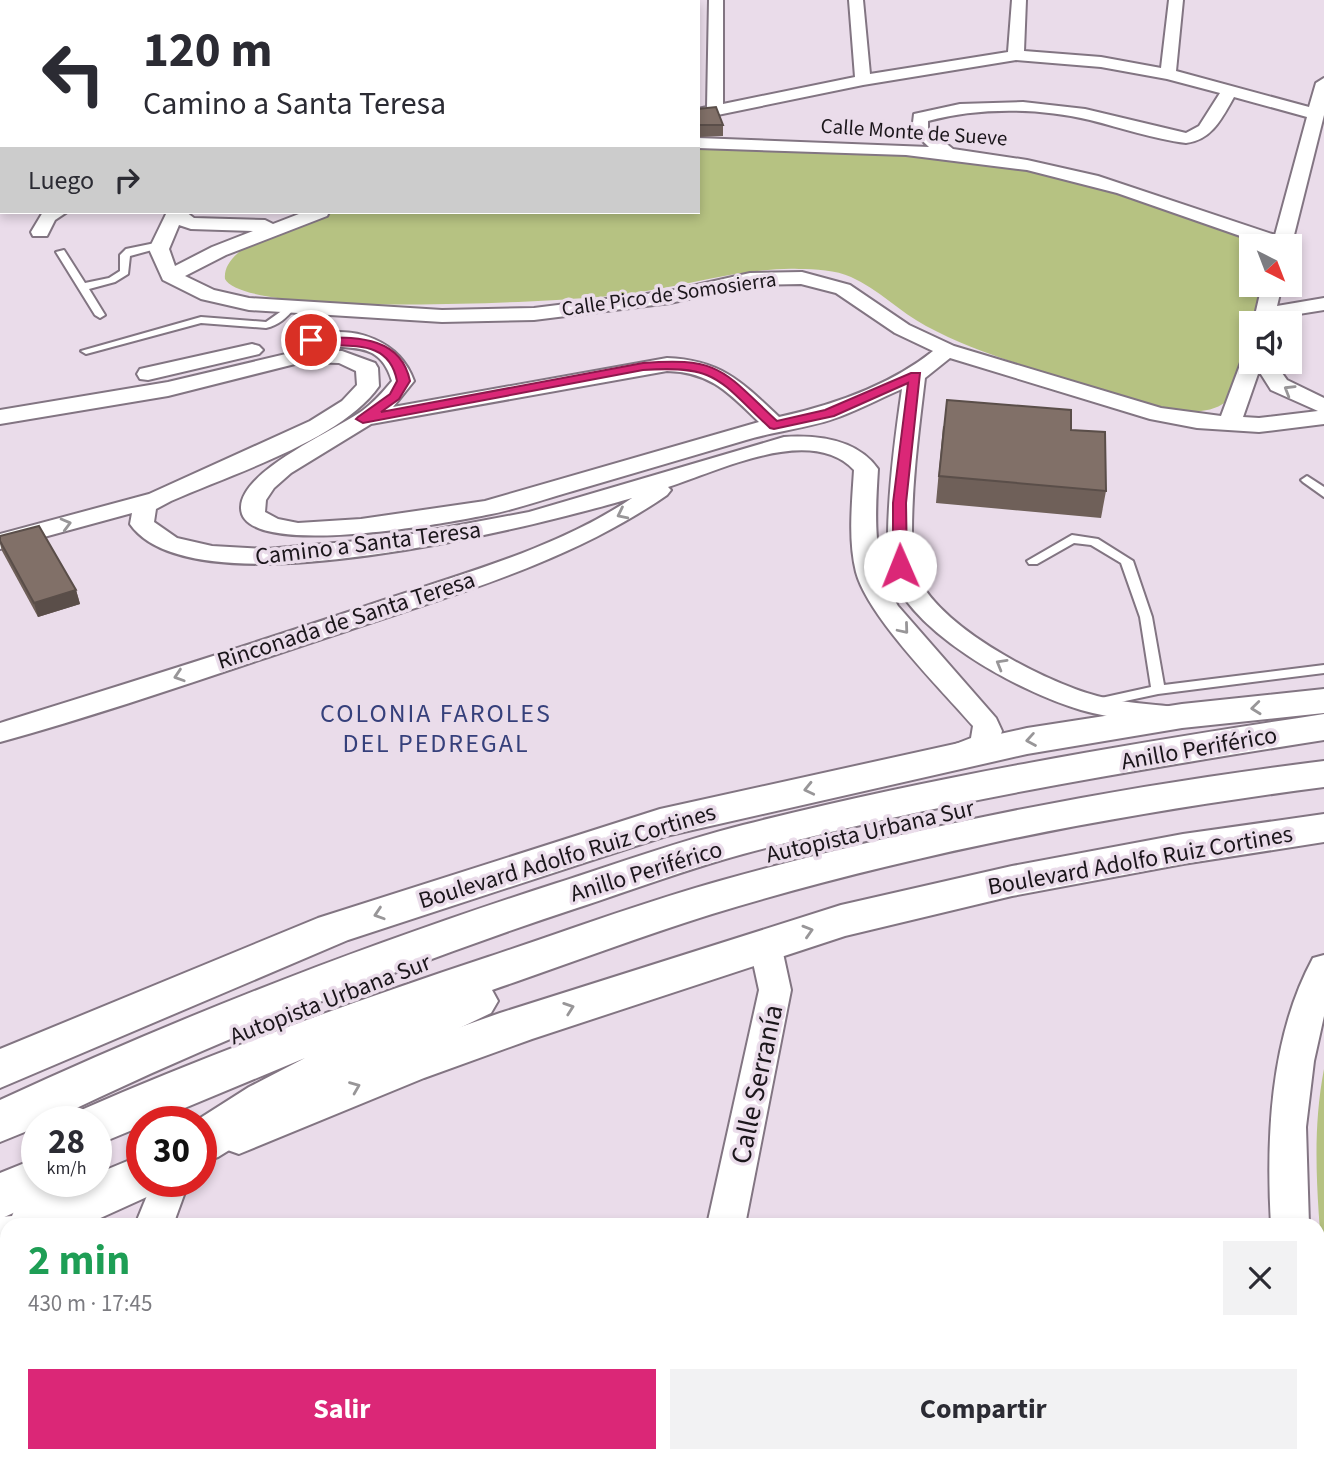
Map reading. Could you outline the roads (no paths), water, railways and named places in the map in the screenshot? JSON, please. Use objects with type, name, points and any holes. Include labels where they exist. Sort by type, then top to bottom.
[{"type":"main road","name":"Boulevard Adolfo Ruiz Cortines","points":[[0,1069],[333,929],[660,823],[1170,703],[1324,701]]},
{"type":"main road","name":"Anillo Periférico","points":[[0,1122],[181,1038],[350,970],[471,926],[741,841],[925,799],[1176,750],[1324,727]]},
{"type":"main road","name":"Autopista Urbana Sur","points":[[75,1106],[136,1077],[325,999],[424,962],[638,891],[792,848],[1001,800],[1117,779],[1324,750]]},
{"type":"main road","name":"Autopista Urbana Sur","points":[[112,1118],[217,1071],[349,1020],[723,896],[978,832],[1212,787],[1324,774]]},
{"type":"main road","points":[[191,1106],[258,1074],[722,912],[924,861],[1230,801],[1324,789]]},
{"type":"main road","name":"Boulevard Adolfo Ruiz Cortines","points":[[217,1143],[419,1061],[765,944],[908,904],[1012,881],[1183,849],[1324,828]]},
{"type":"main road","points":[[0,1096],[70,1064],[350,970]]},
{"type":"main road","points":[[217,1132],[243,1113],[330,1066],[510,986]]},
{"type":"main road","name":"Autopista Urbana Sur","points":[[0,1142],[21,1132]]},
{"type":"main road","points":[[0,1170],[21,1160]]},
{"type":"main road","points":[[49,1218],[126,1183]]},
{"type":"main road","points":[[0,1197],[21,1187]]},
{"type":"street","points":[[716,0],[706,113],[863,80],[1016,55],[1101,62],[1168,74],[1316,114]]},
{"type":"street","points":[[856,0],[863,80]]},
{"type":"street","points":[[1016,55],[1019,0]]},
{"type":"street","points":[[1168,74],[1176,0]]},
{"type":"street","points":[[1285,234],[1306,175],[1324,83]]},
{"type":"street","points":[[947,153],[920,131],[920,118],[940,112],[1023,106],[1085,114],[1166,136],[1189,138],[1203,132],[1229,91]]},
{"type":"street","name":"Calle Monte de Sueve","points":[[700,143],[947,153],[1028,165],[1095,180],[1250,234]]},
{"type":"street","points":[[40,232],[47,217],[54,214]]},
{"type":"street","points":[[175,214],[159,248],[170,276],[219,251],[314,214]]},
{"type":"street","points":[[178,214],[186,221],[223,226],[261,226],[295,220]]},
{"type":"street","points":[[160,245],[190,233],[223,226]]},
{"type":"street","name":"Calle Pico de Somosierra","points":[[170,276],[220,299],[290,308],[442,316],[534,314],[640,302],[750,279],[789,277],[813,280],[844,289],[902,329],[947,350],[1158,414],[1229,424],[1259,425],[1324,417]]},
{"type":"street","points":[[1296,311],[1324,304]]},
{"type":"street","name":"Camino a Santa Teresa","points":[[0,397],[105,383],[293,341],[329,339],[363,342],[389,353],[400,366],[404,381],[395,396],[280,470],[252,502],[254,515],[271,524],[298,530],[361,526],[441,516],[533,496],[774,425],[829,413],[915,376],[947,350]]},
{"type":"street","points":[[0,417],[157,391],[303,356],[352,360],[371,373],[371,384],[361,397],[330,418],[256,457],[153,500],[0,542]]},
{"type":"street","points":[[363,419],[643,367],[679,364],[702,367],[719,374],[774,425]]},
{"type":"street","points":[[1229,424],[1247,374]]},
{"type":"street","points":[[1271,374],[1279,385],[1324,406]]},
{"type":"street","points":[[915,376],[899,503],[900,566],[912,589],[935,618],[984,655],[1038,685],[1092,704],[1170,703]]},
{"type":"street","name":"Camino a Santa Teresa","points":[[153,500],[142,513],[142,524],[147,531],[178,548],[216,556],[259,558],[306,555],[479,531],[534,518],[784,444],[820,444],[843,450],[866,469],[864,498],[868,569],[875,588],[887,608],[986,723],[988,731],[983,744],[958,754]]},
{"type":"street","name":"Rinconada de Santa Teresa","points":[[0,733],[337,625],[537,556],[637,507],[678,476]]},
{"type":"street","points":[[864,498],[899,503]]},
{"type":"street","name":"Calle Serranía","points":[[727,1218],[775,990],[765,944]]},
{"type":"street","points":[[1290,1218],[1287,1169],[1291,1093],[1312,998],[1324,967]]},
{"type":"street","points":[[157,1218],[165,1197]]},
{"type":"lane","points":[[83,287],[120,277],[125,272],[125,255],[129,251],[160,245]]},
{"type":"lane","points":[[61,252],[100,316]]},
{"type":"lane","points":[[86,351],[201,320],[218,319],[260,325],[273,323],[290,308]]},
{"type":"lane","points":[[1307,480],[1324,493]]},
{"type":"lane","points":[[1033,561],[1072,539],[1094,542],[1128,561],[1170,703]]},
{"type":"lane","points":[[1092,704],[1170,703],[1324,669]]},
{"type":"district","name":"COLONIA FAROLES DEL PEDREGAL","points":[[436,728]]}]
